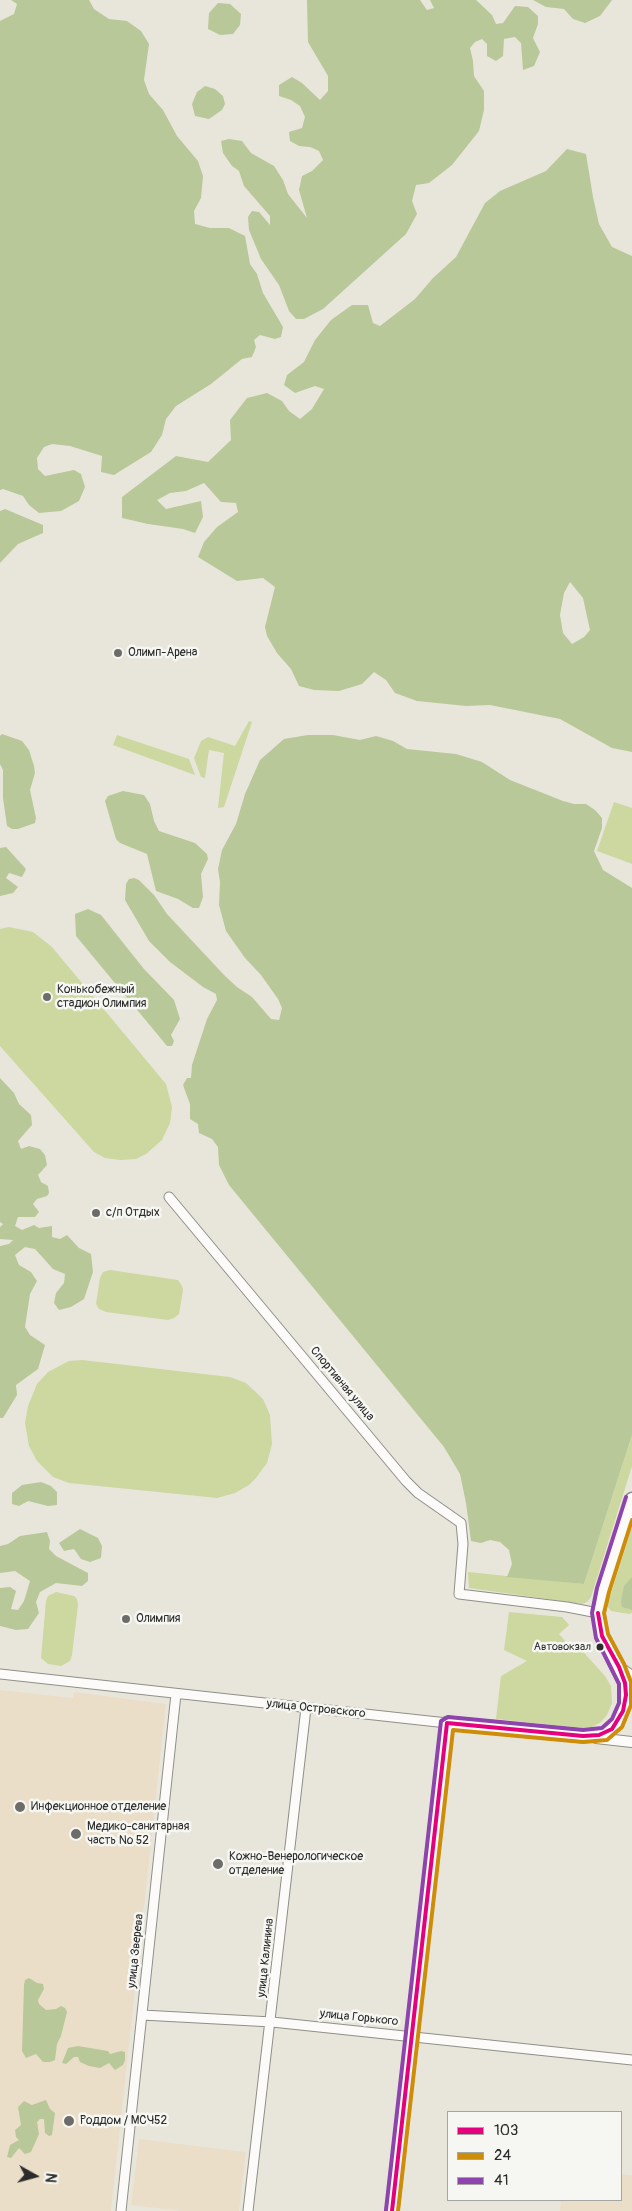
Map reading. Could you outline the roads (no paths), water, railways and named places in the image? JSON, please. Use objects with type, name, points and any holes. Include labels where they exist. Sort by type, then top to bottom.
[{"type":"main road","points":[[583,1736],[605,1734],[620,1719],[626,1695],[625,1683],[619,1667],[602,1636],[598,1613],[603,1590],[632,1499]]},
{"type":"main road","points":[[392,2211],[447,1722]]},
{"type":"main road","name":"улица Островского","points":[[447,1722],[583,1736]]},
{"type":"street","name":"Спортивная улица","points":[[169,1197],[406,1481],[418,1493],[461,1523],[463,1557],[459,1594],[567,1607],[598,1613]]},
{"type":"street","points":[[619,1667],[632,1676]]},
{"type":"street","name":"улица Островского","points":[[0,1674],[447,1722]]},
{"type":"street","name":"улица Зверева","points":[[122,2211],[176,1694]]},
{"type":"street","name":"улица Калинина","points":[[248,2211],[272,2022],[306,1708]]},
{"type":"street","name":"улица Островского","points":[[583,1736],[632,1742]]},
{"type":"street","name":"улица Горького","points":[[142,2015],[272,2022],[632,2060]]},
{"type":"place","name":"Олимп-Арена","points":[[118,653]]},
{"type":"place","name":"Конькобежный стадион Олимпия","points":[[47,997]]},
{"type":"place","name":"с/п Отдых","points":[[96,1213]]},
{"type":"place","name":"Олимпия","points":[[126,1619]]},
{"type":"place","name":"Автовокзал","points":[[600,1647]]},
{"type":"place","name":"Инфекционное отделение","points":[[20,1807]]},
{"type":"place","name":"Медико-санитарная часть № 52","points":[[76,1834]]},
{"type":"place","name":"Кожно-Венерологическое отделение","points":[[218,1864]]},
{"type":"place","name":"Роддом / МСЧ52","points":[[69,2121]]}]
